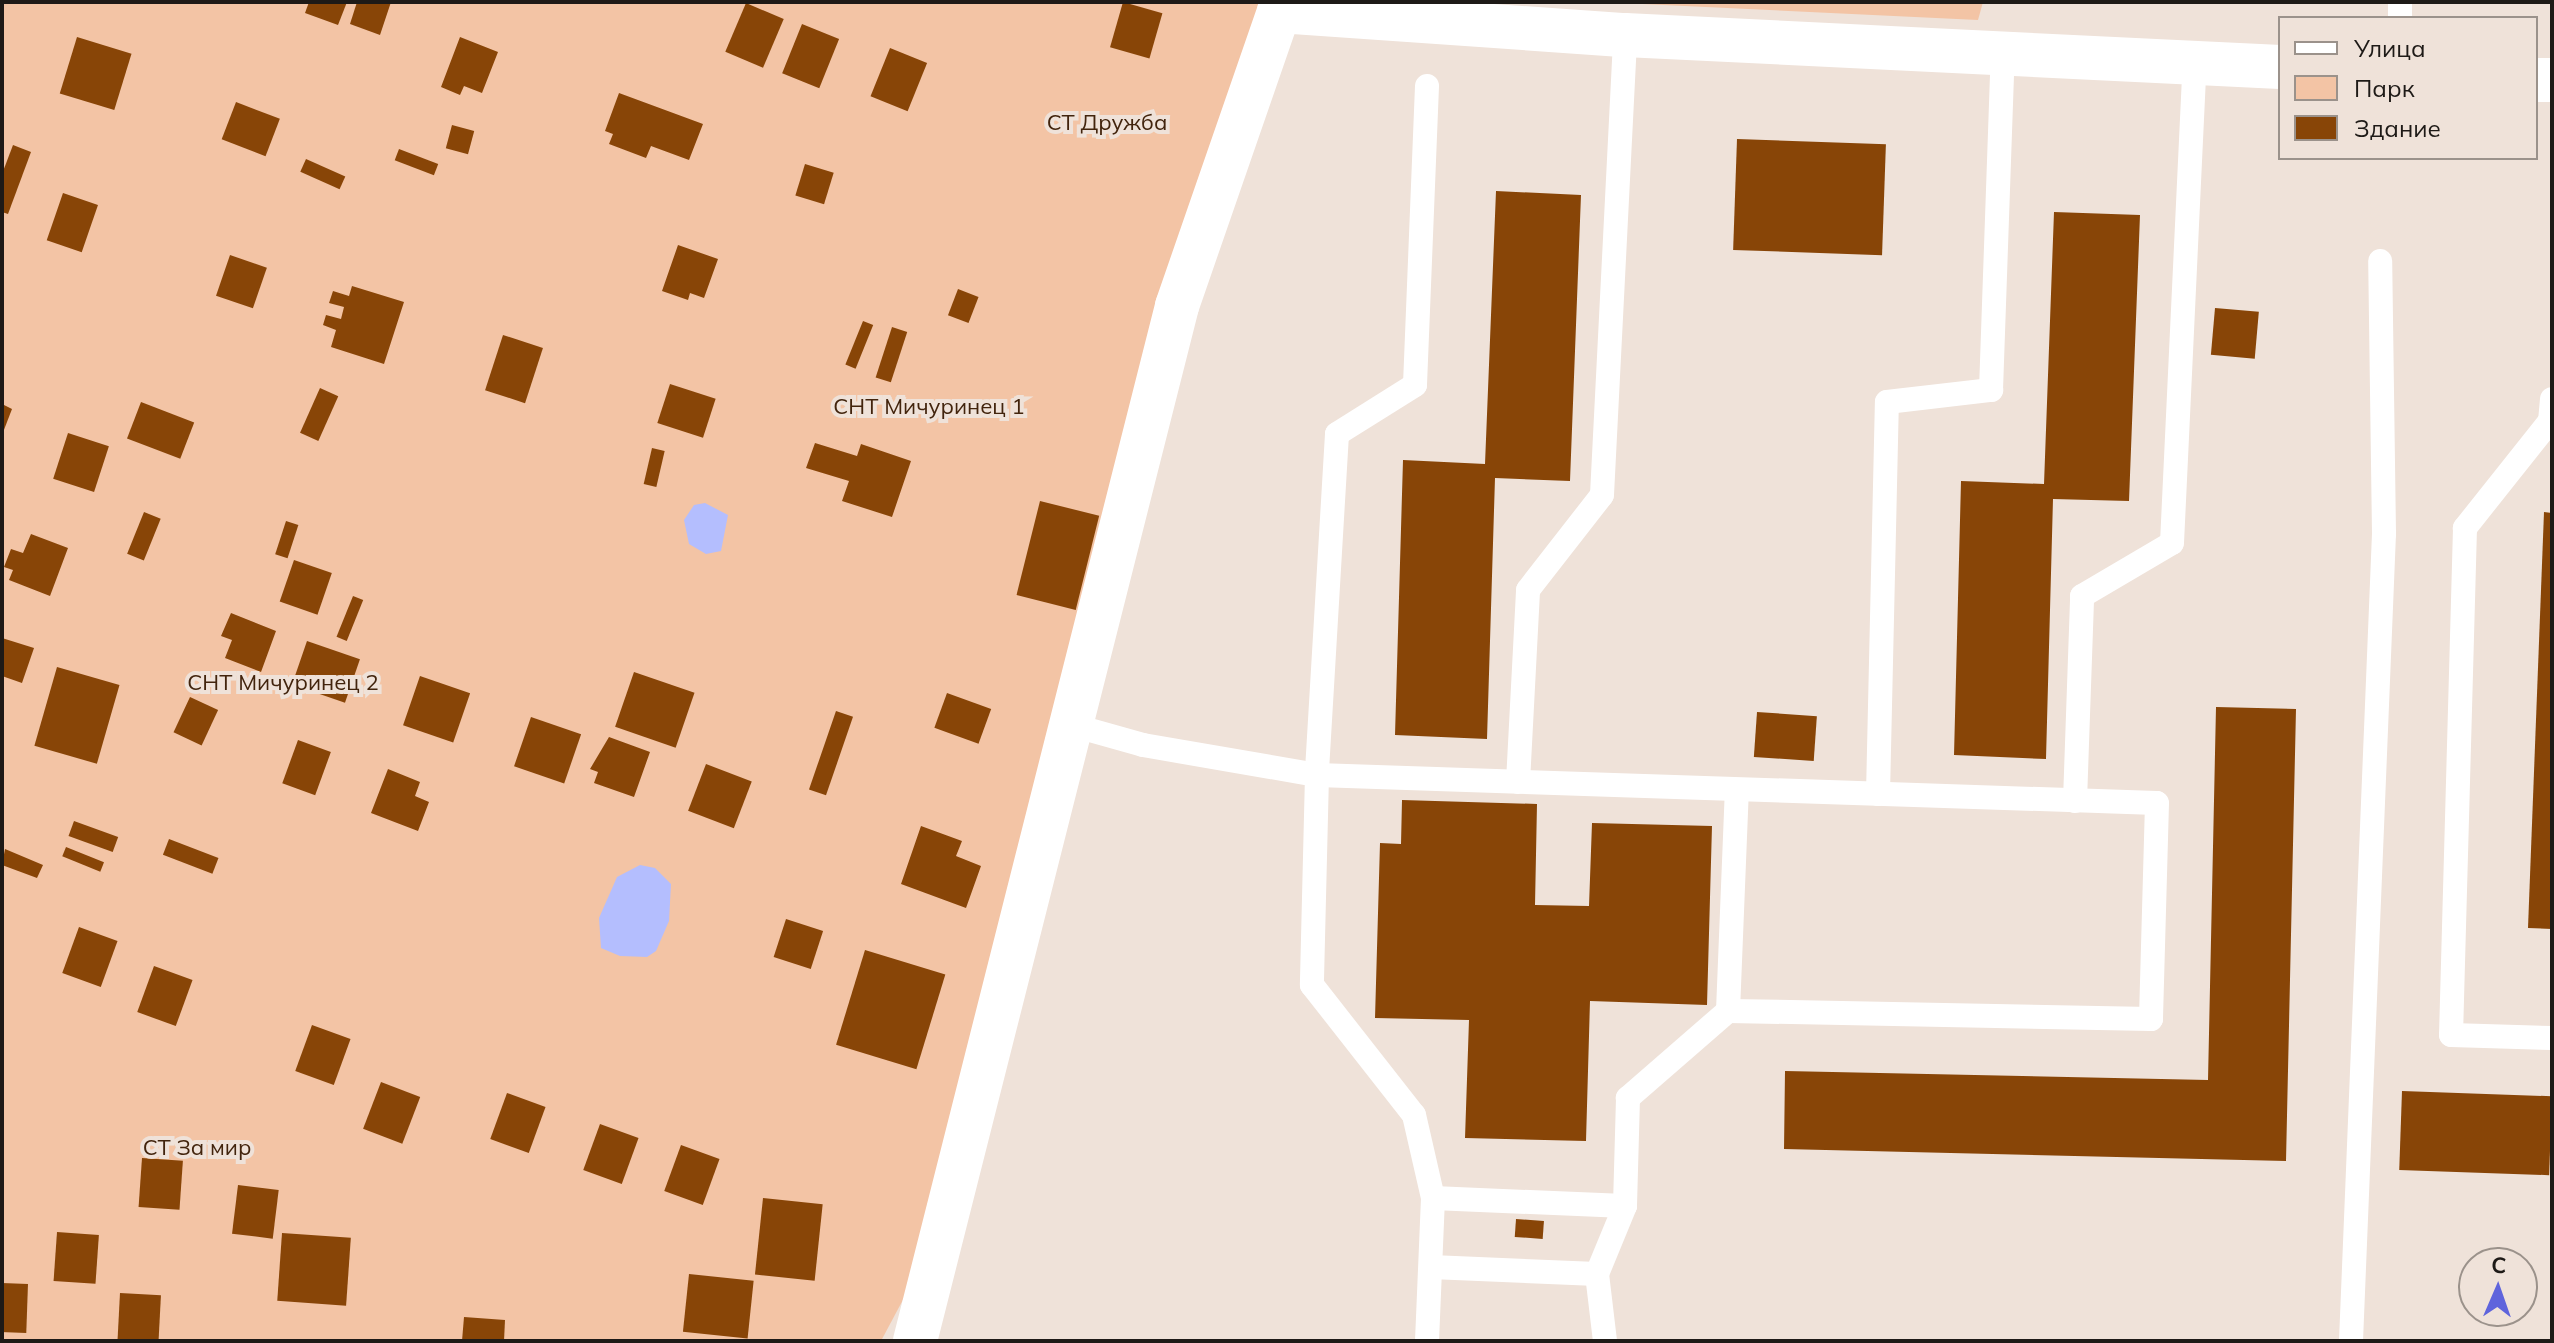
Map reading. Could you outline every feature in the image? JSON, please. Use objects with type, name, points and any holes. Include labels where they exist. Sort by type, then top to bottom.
[{"type":"street","points":[[915,1341],[1177,306],[1281,7],[1625,35],[2278,67]]},
{"type":"lane","points":[[1518,782],[1528,590],[1602,495],[1625,35]]},
{"type":"lane","points":[[1878,794],[1887,402],[1991,390],[2003,54]]},
{"type":"lane","points":[[2075,801],[2082,596],[2172,543],[2195,63]]},
{"type":"lane","points":[[1427,86],[1415,385],[1337,434],[1317,775],[1312,985],[1414,1115],[1433,1198],[1427,1341]]},
{"type":"lane","points":[[2351,1341],[2384,534],[2380,261]]},
{"type":"lane","points":[[2552,399],[2550,421],[2465,528],[2451,1035],[2552,1038]]},
{"type":"lane","points":[[1072,725],[1143,745],[1317,775],[2157,803],[2151,1019],[1728,1011],[1628,1098],[1625,1206],[1597,1274],[1605,1341]]},
{"type":"lane","points":[[1728,1011],[1737,790]]},
{"type":"lane","points":[[1433,1198],[1625,1206]]},
{"type":"lane","points":[[1431,1267],[1597,1274]]},
{"type":"green space","points":[[2,2],[1278,2],[953,1206],[881,1341],[2,1341]]},
{"type":"green space","points":[[1600,2],[1983,2],[1978,20]]},
{"type":"water","points":[[705,503],[728,515],[721,551],[706,554],[689,544],[684,520],[694,505]]},
{"type":"water","points":[[640,865],[655,868],[671,884],[669,921],[656,951],[647,957],[620,956],[601,948],[599,918],[617,877]]},
{"type":"building","points":[[309,2],[347,2],[338,25],[305,13]]},
{"type":"building","points":[[357,2],[391,2],[380,35],[350,24]]},
{"type":"building","points":[[1123,2],[1162,13],[1149,58],[1110,47]]},
{"type":"building","points":[[746,3],[784,19],[763,68],[725,52]]},
{"type":"building","points":[[802,24],[839,39],[819,88],[782,73]]},
{"type":"building","points":[[77,37],[132,54],[114,110],[60,93]]},
{"type":"building","points":[[460,37],[498,52],[482,93],[464,86],[460,95],[441,87]]},
{"type":"building","points":[[890,48],[927,63],[908,111],[871,96]]},
{"type":"building","points":[[619,93],[703,124],[689,160],[651,146],[646,158],[609,144],[613,134],[605,131]]},
{"type":"building","points":[[236,102],[280,119],[266,156],[222,139]]},
{"type":"building","points":[[452,125],[474,131],[468,154],[446,148]]},
{"type":"building","points":[[1737,139],[1886,144],[1882,255],[1733,250]]},
{"type":"building","points":[[13,145],[31,152],[8,214],[2,212],[2,174]]},
{"type":"building","points":[[399,149],[438,164],[434,175],[395,160]]},
{"type":"building","points":[[306,159],[345,176],[340,189],[300,172]]},
{"type":"building","points":[[805,164],[834,173],[824,204],[795,196]]},
{"type":"building","points":[[1496,191],[1581,195],[1570,481],[1495,478],[1487,739],[1395,735],[1403,460],[1485,464]]},
{"type":"building","points":[[63,193],[98,205],[82,252],[47,240]]},
{"type":"building","points":[[2054,212],[2140,215],[2129,501],[2053,499],[2046,759],[1954,755],[1961,481],[2044,484]]},
{"type":"building","points":[[678,245],[718,259],[704,298],[690,293],[688,300],[662,291]]},
{"type":"building","points":[[230,255],[267,268],[253,308],[216,296]]},
{"type":"building","points":[[352,286],[404,302],[384,364],[331,347],[336,330],[323,325],[326,315],[341,319],[344,307],[329,303],[333,291],[349,296]]},
{"type":"building","points":[[958,289],[979,297],[969,323],[948,315]]},
{"type":"building","points":[[2215,308],[2259,312],[2255,359],[2211,355]]},
{"type":"building","points":[[863,321],[873,325],[856,369],[845,365]]},
{"type":"building","points":[[892,327],[907,332],[891,382],[876,377]]},
{"type":"building","points":[[503,335],[543,348],[525,403],[485,390]]},
{"type":"building","points":[[670,384],[716,399],[703,438],[657,423]]},
{"type":"building","points":[[320,388],[338,396],[318,441],[300,433]]},
{"type":"building","points":[[141,402],[194,422],[180,459],[127,438]]},
{"type":"building","points":[[2,404],[12,409],[2,435]]},
{"type":"building","points":[[68,433],[109,446],[94,492],[53,479]]},
{"type":"building","points":[[815,443],[857,456],[861,444],[911,461],[892,517],[842,501],[849,481],[806,468]]},
{"type":"building","points":[[652,448],[665,451],[656,487],[644,484]]},
{"type":"building","points":[[1040,501],[1099,516],[1076,610],[1017,595]]},
{"type":"building","points":[[144,512],[161,519],[144,560],[127,554]]},
{"type":"building","points":[[2544,512],[2552,513],[2552,929],[2528,928]]},
{"type":"building","points":[[286,521],[298,525],[288,558],[275,554]]},
{"type":"building","points":[[31,534],[68,548],[50,596],[9,580],[13,570],[4,567],[11,549],[23,553]]},
{"type":"building","points":[[294,560],[332,573],[317,615],[280,602]]},
{"type":"building","points":[[353,596],[363,600],[347,641],[337,637]]},
{"type":"building","points":[[231,613],[276,631],[261,672],[225,658],[232,640],[221,636]]},
{"type":"building","points":[[2,638],[34,648],[22,683],[2,676]]},
{"type":"building","points":[[307,641],[360,659],[345,703],[292,684]]},
{"type":"building","points":[[57,667],[119,685],[97,764],[34,746]]},
{"type":"building","points":[[634,672],[695,693],[676,748],[615,727]]},
{"type":"building","points":[[420,676],[470,693],[453,742],[403,725]]},
{"type":"building","points":[[947,693],[991,709],[979,744],[934,728]]},
{"type":"building","points":[[190,697],[218,710],[202,745],[174,732]]},
{"type":"building","points":[[2216,707],[2296,709],[2286,1161],[1784,1149],[1785,1071],[2208,1080]]},
{"type":"building","points":[[836,711],[853,717],[826,795],[809,789]]},
{"type":"building","points":[[1757,712],[1817,716],[1814,761],[1754,757]]},
{"type":"building","points":[[531,717],[581,734],[564,783],[514,766]]},
{"type":"building","points":[[609,737],[650,752],[634,797],[594,783],[598,772],[590,769]]},
{"type":"building","points":[[298,740],[331,752],[315,795],[282,783]]},
{"type":"building","points":[[706,764],[752,782],[734,828],[688,811]]},
{"type":"building","points":[[388,769],[420,782],[415,796],[429,802],[418,831],[371,813]]},
{"type":"building","points":[[1402,800],[1537,804],[1535,905],[1589,906],[1592,823],[1712,826],[1707,1005],[1590,1001],[1586,1141],[1465,1138],[1469,1020],[1375,1018],[1380,843],[1401,844]]},
{"type":"building","points":[[74,821],[118,837],[113,852],[69,836]]},
{"type":"building","points":[[921,826],[962,841],[956,856],[981,866],[966,908],[901,884]]},
{"type":"building","points":[[169,839],[218,858],[212,874],[163,855]]},
{"type":"building","points":[[66,847],[104,862],[100,872],[62,856]]},
{"type":"building","points":[[5,849],[43,865],[37,878],[2,865]]},
{"type":"building","points":[[786,919],[823,931],[811,969],[774,957]]},
{"type":"building","points":[[79,927],[118,941],[101,987],[62,973]]},
{"type":"building","points":[[865,950],[945,975],[916,1069],[836,1045]]},
{"type":"building","points":[[154,966],[193,980],[176,1026],[137,1012]]},
{"type":"building","points":[[312,1025],[351,1039],[334,1085],[295,1071]]},
{"type":"building","points":[[381,1082],[420,1097],[402,1144],[363,1129]]},
{"type":"building","points":[[2402,1091],[2552,1096],[2549,1175],[2399,1170]]},
{"type":"building","points":[[507,1093],[546,1107],[529,1153],[490,1139]]},
{"type":"building","points":[[600,1124],[639,1138],[622,1184],[583,1170]]},
{"type":"building","points":[[681,1145],[720,1159],[703,1205],[664,1191]]},
{"type":"building","points":[[142,1158],[183,1161],[179,1210],[139,1207]]},
{"type":"building","points":[[238,1185],[279,1190],[273,1239],[232,1234]]},
{"type":"building","points":[[763,1198],[823,1204],[815,1281],[755,1275]]},
{"type":"building","points":[[1516,1219],[1544,1221],[1543,1239],[1515,1237]]},
{"type":"building","points":[[57,1232],[99,1235],[95,1284],[54,1281]]},
{"type":"building","points":[[282,1233],[351,1238],[346,1306],[277,1301]]},
{"type":"building","points":[[689,1274],[754,1281],[748,1338],[683,1332]]},
{"type":"building","points":[[2,1283],[28,1284],[26,1333],[2,1332]]},
{"type":"building","points":[[120,1293],[161,1295],[159,1341],[117,1341]]},
{"type":"building","points":[[464,1317],[505,1320],[504,1341],[462,1341]]},
{"type":"park label","name":"СТ Дружба","points":[[1107,123]]},
{"type":"park label","name":"СНТ Мичуринец 1","points":[[929,407]]},
{"type":"park label","name":"СНТ Мичуринец 2","points":[[283,683]]},
{"type":"park label","name":"СТ За мир","points":[[197,1148]]}]
